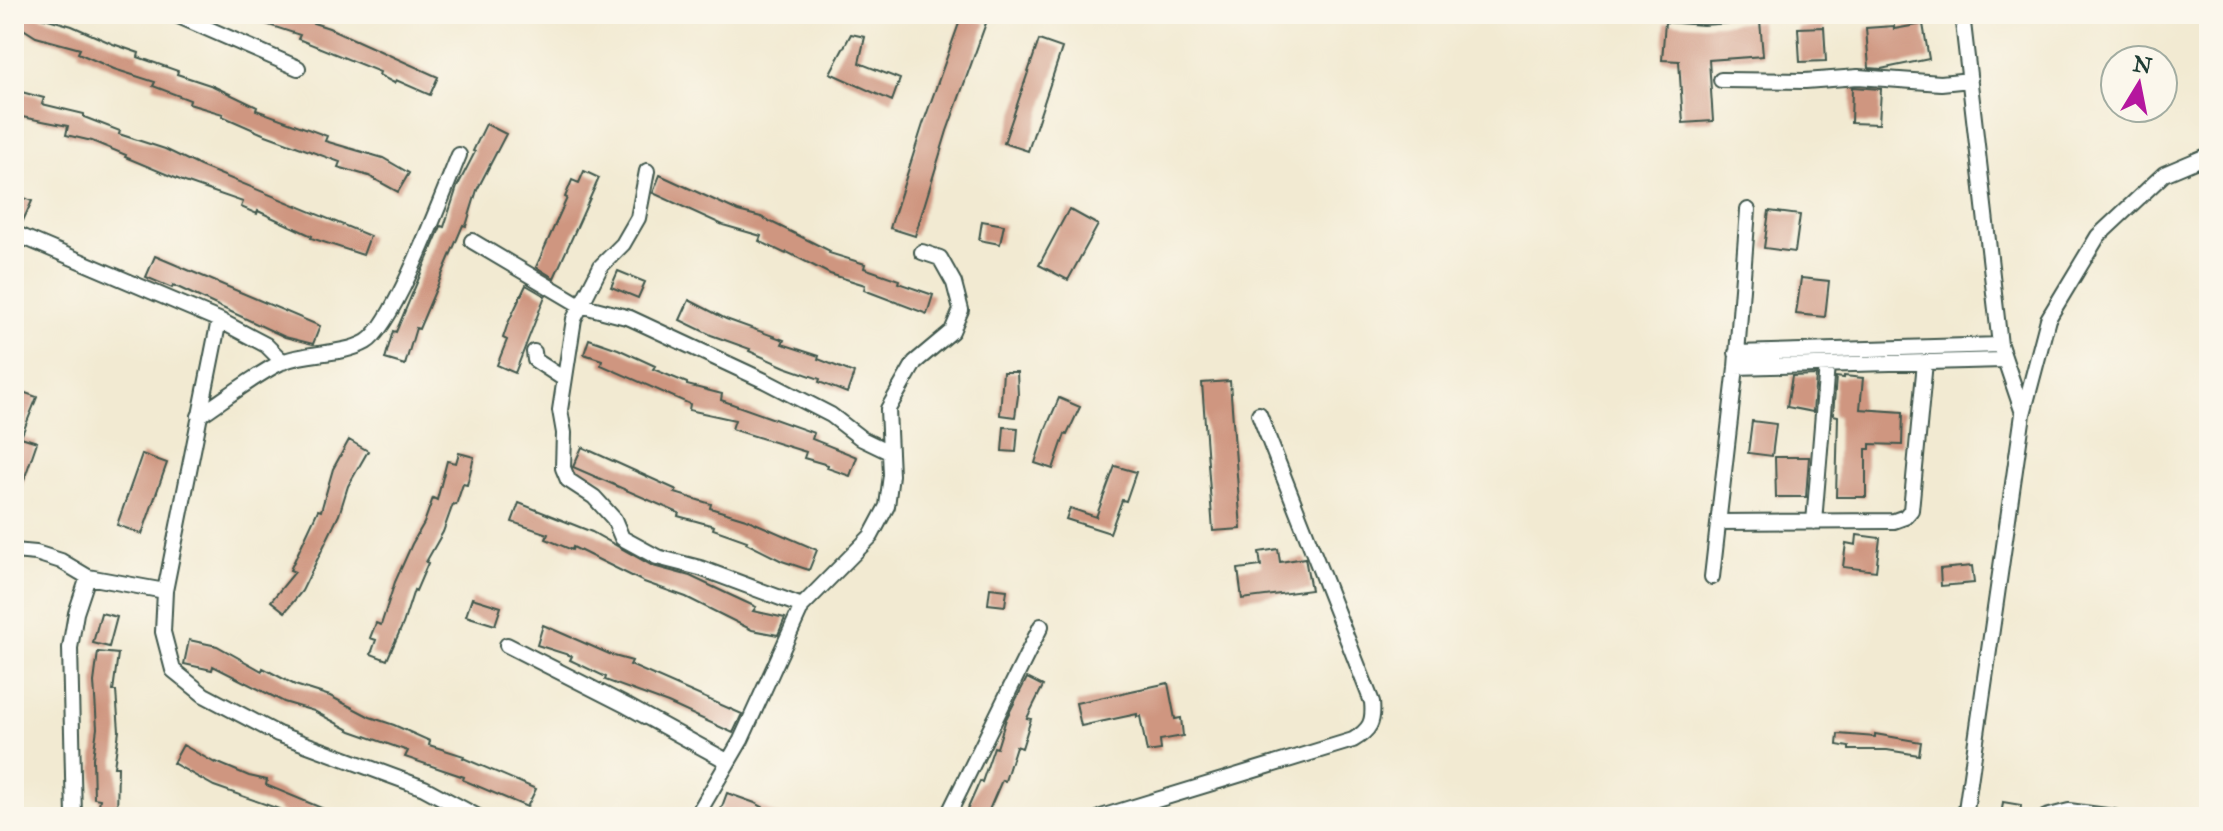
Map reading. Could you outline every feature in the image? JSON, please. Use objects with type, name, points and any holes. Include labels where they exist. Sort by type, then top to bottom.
[{"type":"street","points":[[174,14],[298,68]]},
{"type":"street","points":[[1962,14],[2002,352],[2023,414]]},
{"type":"street","points":[[1721,80],[1805,81],[1858,77],[1941,83],[1970,80]]},
{"type":"street","points":[[199,416],[283,362],[347,349],[368,341],[383,326],[400,294],[459,155]]},
{"type":"street","points":[[1965,817],[2023,414],[2048,319],[2098,236],[2164,174],[2209,155]]},
{"type":"street","points":[[647,171],[638,218],[623,244],[601,266],[574,319],[560,410],[564,433],[563,468],[568,480],[594,497],[614,519],[622,538],[657,557],[700,568],[802,606]]},
{"type":"street","points":[[1712,577],[1736,360],[1748,210]]},
{"type":"street","points":[[14,233],[219,320],[266,345],[283,362]]},
{"type":"street","points":[[472,241],[580,305],[630,318],[765,381],[831,415],[862,439],[889,452]]},
{"type":"street","points":[[696,817],[741,740],[802,606],[871,536],[887,506],[891,475],[888,409],[915,362],[952,331],[961,310],[954,283],[940,258],[922,252]]},
{"type":"street","points":[[219,320],[165,591],[163,632],[173,670],[204,695],[278,734],[424,788],[478,817]]},
{"type":"street","points":[[534,352],[535,360],[564,379]]},
{"type":"street","points":[[1736,360],[2002,352]]},
{"type":"street","points":[[1736,360],[1827,365],[1925,362],[2002,352]]},
{"type":"street","points":[[1719,522],[1894,521],[1905,517],[1911,510],[1925,362]]},
{"type":"street","points":[[1814,522],[1827,365]]},
{"type":"street","points":[[1101,817],[1353,740],[1368,731],[1374,718],[1372,702],[1259,414]]},
{"type":"street","points":[[14,551],[36,553],[61,561],[88,577],[165,591]]},
{"type":"street","points":[[74,817],[70,648],[76,613],[88,577]]},
{"type":"street","points":[[947,817],[1041,626]]},
{"type":"street","points":[[507,645],[727,761]]},
{"type":"street","points":[[2046,817],[2069,811],[2114,817]]},
{"type":"building","points":[[14,14],[31,14],[72,26],[139,53],[138,57],[178,71],[177,74],[213,86],[257,107],[256,110],[327,136],[325,141],[383,158],[409,173],[398,192],[369,176],[338,167],[340,162],[263,134],[223,114],[189,104],[190,100],[153,86],[155,82],[78,53],[80,49],[36,37],[14,23]]},
{"type":"building","points":[[244,14],[299,14],[298,18],[329,28],[438,77],[430,95],[396,80],[394,83],[379,75],[380,72],[298,39],[300,35],[244,17]]},
{"type":"building","points":[[962,15],[986,23],[947,131],[915,236],[890,228]]},
{"type":"building","points":[[1760,21],[1763,56],[1709,60],[1713,121],[1683,123],[1679,61],[1662,60],[1665,22],[1703,25]]},
{"type":"building","points":[[1923,24],[1929,59],[1881,69],[1869,68],[1866,28],[1894,26],[1894,29]]},
{"type":"building","points":[[1824,27],[1826,61],[1800,62],[1798,28]]},
{"type":"building","points":[[851,34],[865,37],[859,63],[900,79],[892,101],[830,73]]},
{"type":"building","points":[[1039,40],[1062,48],[1028,151],[1004,143]]},
{"type":"building","points":[[1852,87],[1881,89],[1879,124],[1851,123]]},
{"type":"building","points":[[14,90],[44,98],[42,104],[84,114],[84,117],[120,131],[119,134],[165,149],[370,236],[363,255],[311,238],[258,211],[257,214],[241,207],[243,202],[185,182],[92,141],[66,135],[68,126],[17,116],[20,107],[14,106]]},
{"type":"building","points":[[486,124],[506,134],[477,190],[466,226],[463,225],[419,329],[416,328],[405,365],[385,359],[393,331],[396,332],[441,226],[444,227],[457,187]]},
{"type":"building","points":[[584,171],[599,178],[554,278],[536,267],[572,180],[579,183]]},
{"type":"building","points":[[660,175],[738,211],[761,217],[829,253],[865,264],[864,268],[933,295],[927,314],[864,290],[865,285],[830,274],[786,254],[759,241],[761,236],[723,225],[653,193]]},
{"type":"building","points":[[14,194],[32,201],[21,225],[14,223]]},
{"type":"building","points":[[1069,209],[1098,225],[1068,280],[1039,265]]},
{"type":"building","points":[[1769,211],[1800,215],[1795,252],[1764,248]]},
{"type":"building","points":[[982,221],[1004,225],[1000,244],[979,240]]},
{"type":"building","points":[[155,256],[320,326],[313,344],[285,337],[173,285],[172,288],[146,277]]},
{"type":"building","points":[[618,271],[645,282],[638,298],[611,287]]},
{"type":"building","points":[[1801,278],[1829,281],[1825,317],[1796,314]]},
{"type":"building","points":[[526,285],[545,296],[515,373],[497,365],[507,340],[503,338],[508,323]]},
{"type":"building","points":[[689,300],[726,319],[784,340],[782,344],[819,356],[818,359],[854,373],[847,393],[680,320]]},
{"type":"building","points":[[589,339],[655,366],[653,369],[687,385],[722,394],[721,400],[814,433],[812,439],[857,457],[850,476],[804,458],[806,452],[732,429],[735,420],[689,410],[690,404],[601,365],[602,360],[584,354]]},
{"type":"building","points":[[1003,372],[1017,372],[1015,417],[1000,415]]},
{"type":"building","points":[[1816,375],[1813,412],[1787,407],[1792,376]]},
{"type":"building","points":[[1836,377],[1863,378],[1860,409],[1903,412],[1902,445],[1870,444],[1870,449],[1866,449],[1866,497],[1836,497],[1838,416],[1833,415]]},
{"type":"building","points":[[1230,381],[1241,529],[1213,531],[1202,383]]},
{"type":"building","points":[[14,389],[37,397],[21,437],[37,442],[16,503]]},
{"type":"building","points":[[1059,398],[1080,407],[1065,434],[1053,469],[1035,463]]},
{"type":"building","points":[[1752,421],[1776,424],[1772,456],[1748,453]]},
{"type":"building","points":[[1004,427],[1018,428],[1016,452],[1002,451]]},
{"type":"building","points":[[349,440],[368,451],[348,486],[339,515],[302,591],[285,612],[271,601],[295,572],[290,570],[318,510],[321,511],[333,469]]},
{"type":"building","points":[[582,447],[677,490],[675,493],[711,504],[710,508],[746,519],[817,550],[809,570],[782,561],[747,541],[713,529],[714,526],[678,516],[679,513],[573,467]]},
{"type":"building","points":[[459,453],[474,457],[467,485],[463,484],[456,505],[453,504],[443,532],[426,562],[387,660],[371,654],[376,640],[370,638],[376,623],[381,625],[412,544],[433,498],[437,500],[447,461],[456,463]]},
{"type":"building","points":[[142,454],[167,463],[142,534],[117,525]]},
{"type":"building","points":[[1775,457],[1809,457],[1806,497],[1776,497]]},
{"type":"building","points":[[1115,466],[1136,472],[1110,533],[1066,519],[1070,508],[1096,517]]},
{"type":"building","points":[[519,503],[592,532],[653,566],[690,576],[756,607],[753,611],[785,618],[778,635],[752,630],[573,547],[572,550],[546,539],[548,534],[512,522]]},
{"type":"building","points":[[1857,535],[1880,538],[1876,571],[1843,567],[1846,543],[1856,545]]},
{"type":"building","points":[[1278,549],[1280,562],[1305,558],[1311,590],[1242,599],[1238,569],[1261,566],[1259,552]]},
{"type":"building","points":[[1972,566],[1974,583],[1941,586],[1940,569]]},
{"type":"building","points":[[990,588],[1007,590],[1005,606],[988,604]]},
{"type":"building","points":[[472,598],[501,607],[495,625],[466,616]]},
{"type":"building","points":[[101,613],[117,617],[109,647],[93,643]]},
{"type":"building","points":[[543,625],[632,661],[630,665],[742,714],[733,733],[668,703],[605,680],[606,677],[570,660],[572,656],[537,645]]},
{"type":"building","points":[[189,640],[217,646],[262,671],[263,668],[295,685],[330,696],[370,717],[430,741],[429,745],[464,756],[536,789],[527,807],[463,780],[464,777],[405,757],[408,751],[351,731],[314,711],[284,702],[213,666],[212,670],[184,664]]},
{"type":"building","points":[[98,652],[118,654],[113,691],[116,691],[119,731],[114,767],[118,767],[117,817],[97,817],[100,799],[94,798],[93,758],[97,728],[94,682]]},
{"type":"building","points":[[1027,678],[1043,686],[1027,718],[1031,719],[1022,748],[1016,746],[1005,781],[1002,780],[986,817],[964,817],[982,782],[994,747],[997,748],[1006,719]]},
{"type":"building","points":[[1168,683],[1175,719],[1181,718],[1183,736],[1160,740],[1161,750],[1147,752],[1137,714],[1081,726],[1076,703]]},
{"type":"building","points":[[1838,734],[1875,737],[1875,734],[1921,742],[1919,755],[1887,750],[1849,750],[1849,747],[1837,745]]},
{"type":"building","points":[[183,745],[215,763],[267,780],[266,785],[343,817],[293,817],[214,786],[173,763]]},
{"type":"building","points":[[727,793],[781,817],[734,817],[720,812]]},
{"type":"building","points":[[2003,802],[2021,805],[2020,817],[2001,817]]}]
